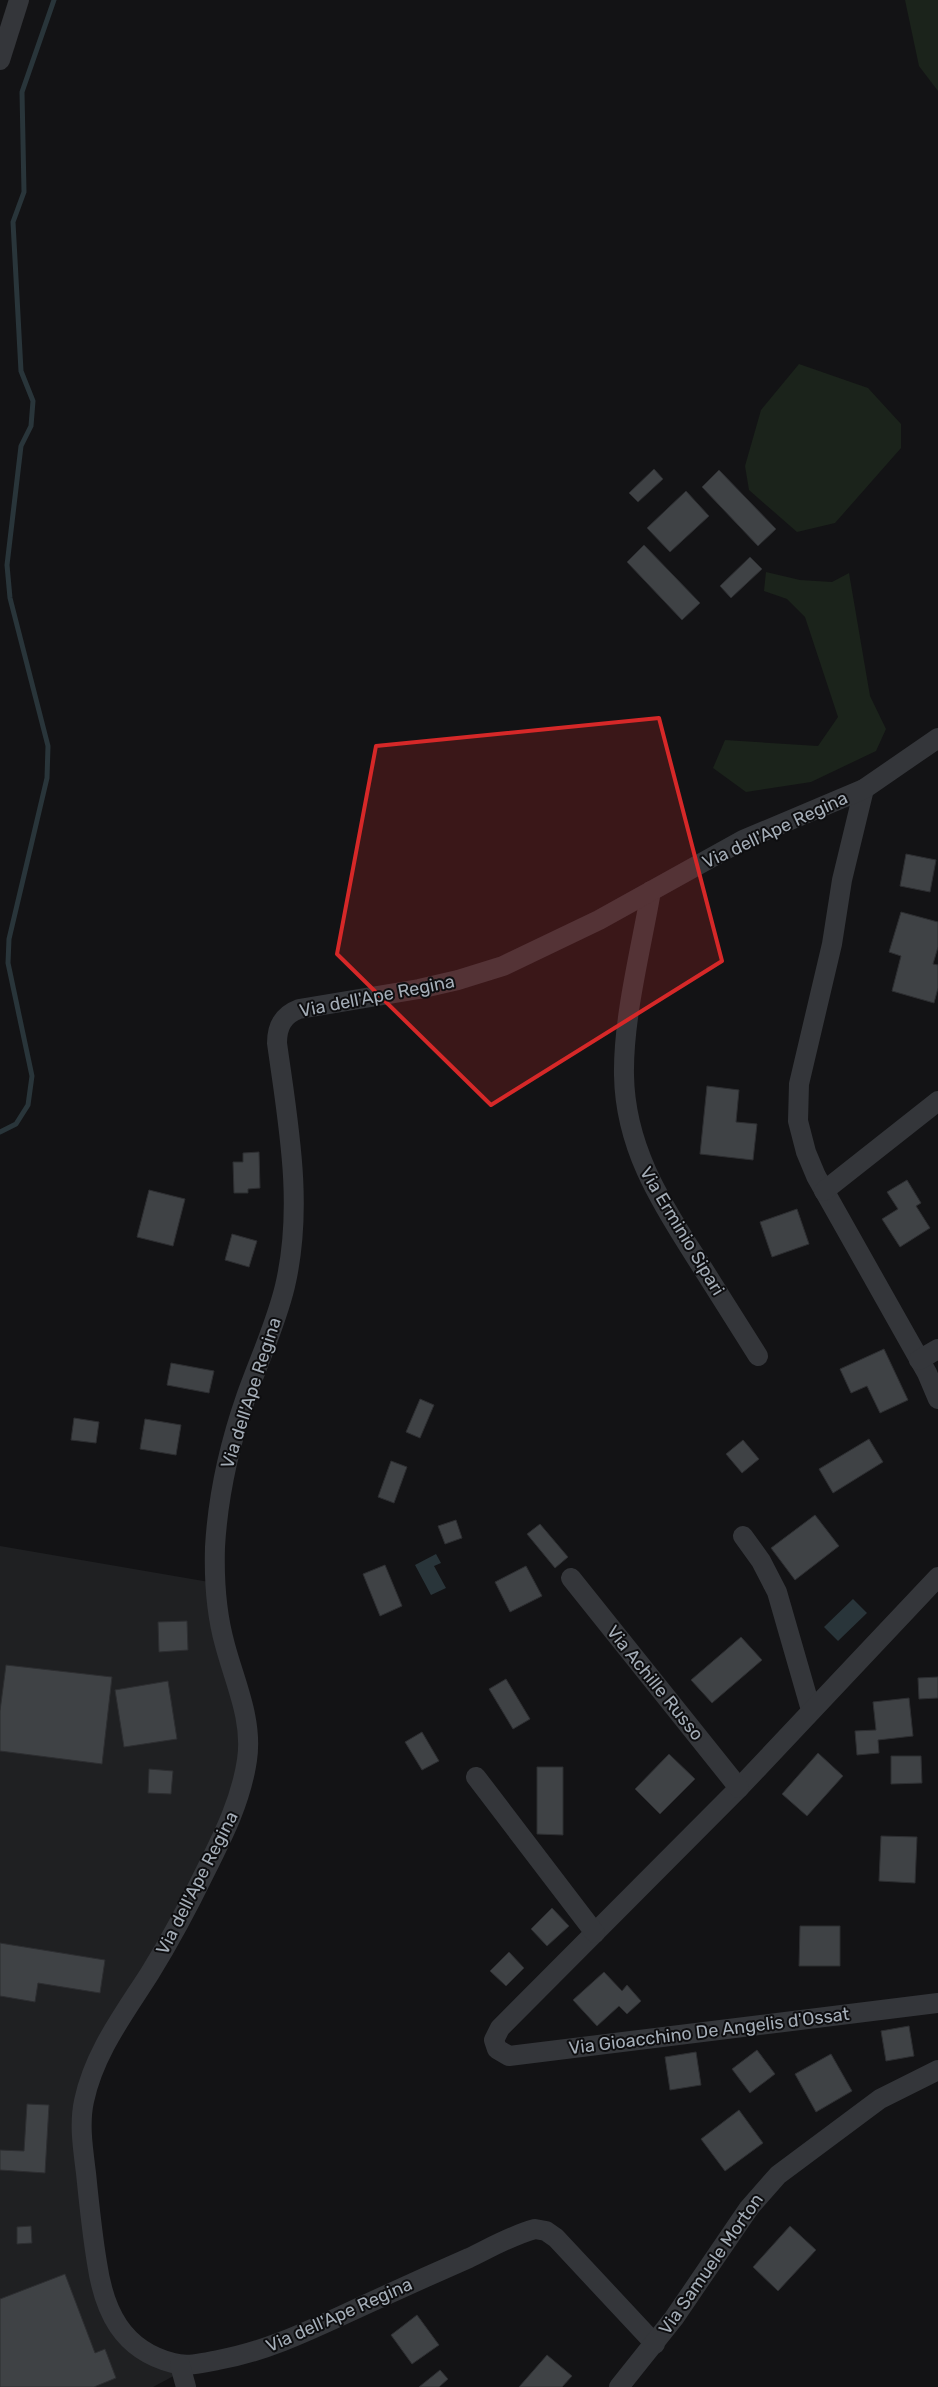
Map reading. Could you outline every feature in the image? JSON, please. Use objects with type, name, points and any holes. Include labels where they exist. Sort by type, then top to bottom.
[{"type":"street","points":[[0,60],[19,0]]},
{"type":"street","name":"Via dell'Ape Regina","points":[[655,2344],[556,2238],[546,2231],[535,2229],[289,2340],[225,2359],[180,2365],[145,2352],[119,2329],[106,2306],[94,2245],[82,2136],[82,2106],[90,2076],[101,2052],[182,1920],[226,1830],[239,1797],[246,1766],[248,1741],[246,1716],[222,1634],[215,1582],[215,1549],[220,1491],[231,1442],[280,1306],[288,1272],[294,1190],[292,1152],[277,1043],[279,1028],[286,1016],[299,1009],[419,989],[503,966],[599,920],[743,840],[864,789],[938,738]]},
{"type":"street","points":[[864,789],[842,880],[832,944],[811,1025],[798,1093],[798,1121],[804,1144],[824,1191],[919,1360],[938,1399]]},
{"type":"street","name":"Via Erminio Sipari","points":[[651,891],[627,1033],[624,1077],[631,1130],[643,1166],[662,1204],[758,1356]]},
{"type":"street","points":[[824,1191],[938,1101]]},
{"type":"street","points":[[919,1360],[938,1349]]},
{"type":"street","points":[[744,1536],[761,1561],[777,1592],[811,1710]]},
{"type":"street","points":[[476,1777],[595,1934],[739,1788],[938,1577]]},
{"type":"street","name":"Via Achille Russo","points":[[571,1578],[739,1788]]},
{"type":"street","name":"Via Gioacchino De Angelis d'Ossat","points":[[595,1934],[495,2034],[494,2040],[497,2049],[509,2056],[938,2003]]},
{"type":"street","name":"Via Samuele Morton","points":[[619,2387],[655,2344],[749,2208],[778,2175],[880,2099],[938,2070]]},
{"type":"street","points":[[180,2365],[186,2387]]},
{"type":"highlighted area","points":[[659,718],[722,961],[491,1105],[337,954],[376,746]]},
{"type":"shaded area","points":[[905,0],[938,0],[938,91],[919,66]]},
{"type":"shaded area","points":[[799,364],[868,388],[901,424],[901,448],[835,523],[797,532],[749,490],[745,466],[761,410]]},
{"type":"shaded area","points":[[766,572],[800,580],[832,582],[849,573],[870,696],[886,729],[876,751],[811,782],[746,792],[713,768],[725,740],[818,746],[838,717],[805,617],[787,599],[764,591]]},
{"type":"shaded area","points":[[0,1546],[215,1583],[246,1716],[226,1830],[86,2092],[106,2306],[136,2345],[196,2364],[153,2387],[0,2387]]},
{"type":"shaded area","points":[[436,1554],[441,1563],[434,1566],[446,1588],[431,1595],[415,1565]]},
{"type":"shaded area","points":[[853,1599],[867,1613],[838,1641],[824,1627]]},
{"type":"building","points":[[654,469],[663,479],[638,502],[629,493]]},
{"type":"building","points":[[719,470],[776,529],[758,546],[702,487]]},
{"type":"building","points":[[686,491],[709,516],[670,552],[647,528]]},
{"type":"building","points":[[644,545],[700,603],[682,620],[627,562]]},
{"type":"building","points":[[750,557],[762,569],[731,598],[720,586]]},
{"type":"building","points":[[906,854],[936,860],[930,892],[900,886]]},
{"type":"building","points":[[901,912],[938,922],[938,947],[933,964],[938,965],[938,988],[934,1003],[892,991],[901,956],[889,952]]},
{"type":"building","points":[[707,1086],[739,1090],[736,1122],[757,1124],[753,1160],[700,1154]]},
{"type":"building","points":[[259,1152],[260,1188],[248,1189],[248,1193],[234,1193],[233,1162],[243,1162],[243,1153]]},
{"type":"building","points":[[907,1180],[921,1203],[916,1206],[930,1228],[900,1247],[882,1219],[898,1209],[887,1192]]},
{"type":"building","points":[[149,1190],[185,1199],[173,1246],[137,1237]]},
{"type":"building","points":[[797,1209],[809,1244],[772,1257],[760,1222]]},
{"type":"building","points":[[232,1234],[257,1241],[249,1267],[225,1260]]},
{"type":"building","points":[[884,1349],[908,1400],[880,1413],[867,1386],[851,1393],[840,1369]]},
{"type":"building","points":[[171,1363],[214,1371],[209,1393],[167,1385]]},
{"type":"building","points":[[420,1399],[434,1405],[420,1438],[406,1432]]},
{"type":"building","points":[[74,1418],[99,1422],[96,1443],[71,1440]]},
{"type":"building","points":[[145,1419],[181,1425],[176,1455],[140,1449]]},
{"type":"building","points":[[869,1439],[883,1462],[833,1493],[819,1469]]},
{"type":"building","points":[[743,1440],[759,1459],[742,1473],[726,1454]]},
{"type":"building","points":[[391,1461],[407,1467],[394,1503],[378,1497]]},
{"type":"building","points":[[815,1515],[839,1546],[795,1580],[771,1548]]},
{"type":"building","points":[[456,1520],[462,1538],[445,1544],[438,1526]]},
{"type":"building","points":[[540,1524],[568,1557],[555,1568],[527,1534]]},
{"type":"building","points":[[385,1565],[402,1606],[380,1616],[363,1574]]},
{"type":"building","points":[[526,1566],[542,1596],[510,1612],[495,1582]]},
{"type":"building","points":[[187,1621],[188,1650],[159,1652],[158,1622]]},
{"type":"building","points":[[741,1637],[762,1660],[712,1703],[691,1680]]},
{"type":"building","points":[[6,1665],[112,1677],[102,1764],[0,1751],[0,1711]]},
{"type":"building","points":[[938,1677],[938,1698],[919,1699],[918,1678]]},
{"type":"building","points":[[506,1679],[530,1719],[513,1729],[489,1689]]},
{"type":"building","points":[[168,1681],[177,1739],[124,1747],[115,1690]]},
{"type":"building","points":[[909,1698],[913,1736],[878,1740],[879,1753],[857,1755],[855,1731],[876,1730],[873,1702]]},
{"type":"building","points":[[422,1732],[439,1761],[422,1770],[405,1742]]},
{"type":"building","points":[[818,1753],[843,1776],[807,1816],[782,1794]]},
{"type":"building","points":[[669,1754],[695,1779],[660,1814],[635,1789]]},
{"type":"building","points":[[891,1756],[921,1756],[922,1783],[891,1784]]},
{"type":"building","points":[[537,1767],[563,1767],[563,1835],[537,1834]]},
{"type":"building","points":[[149,1769],[173,1771],[171,1794],[148,1793]]},
{"type":"building","points":[[881,1836],[917,1837],[915,1883],[879,1881]]},
{"type":"building","points":[[552,1908],[569,1926],[547,1946],[531,1929]]},
{"type":"building","points":[[800,1926],[840,1926],[840,1966],[799,1966]]},
{"type":"building","points":[[0,1943],[105,1960],[100,1993],[38,1983],[35,2002],[0,1996]]},
{"type":"building","points":[[509,1952],[524,1968],[506,1986],[490,1971]]},
{"type":"building","points":[[604,1972],[622,1991],[627,1985],[641,2001],[627,2014],[619,2006],[597,2026],[573,2000]]},
{"type":"building","points":[[909,2026],[914,2056],[886,2061],[881,2031]]},
{"type":"building","points":[[757,2050],[775,2074],[750,2093],[732,2069]]},
{"type":"building","points":[[696,2052],[701,2085],[670,2090],[665,2057]]},
{"type":"building","points":[[831,2054],[852,2091],[816,2112],[795,2074]]},
{"type":"building","points":[[27,2104],[49,2105],[45,2173],[0,2170],[0,2150],[24,2151]]},
{"type":"building","points":[[739,2110],[763,2143],[725,2171],[701,2139]]},
{"type":"building","points":[[31,2226],[32,2243],[17,2244],[17,2227]]},
{"type":"building","points":[[790,2226],[816,2250],[778,2291],[753,2267]]},
{"type":"building","points":[[65,2274],[95,2353],[105,2349],[116,2378],[94,2387],[0,2387],[0,2299]]},
{"type":"building","points":[[417,2315],[439,2345],[412,2364],[391,2335]]},
{"type":"building","points":[[547,2355],[572,2376],[562,2387],[519,2387]]},
{"type":"building","points":[[440,2370],[448,2379],[439,2387],[419,2387]]},
{"type":"waterway","points":[[0,1132],[16,1124],[28,1105],[32,1076],[8,963],[9,939],[47,778],[48,746],[10,598],[7,565],[21,446],[31,426],[33,401],[21,371],[13,222],[24,192],[22,92],[54,0]]}]
